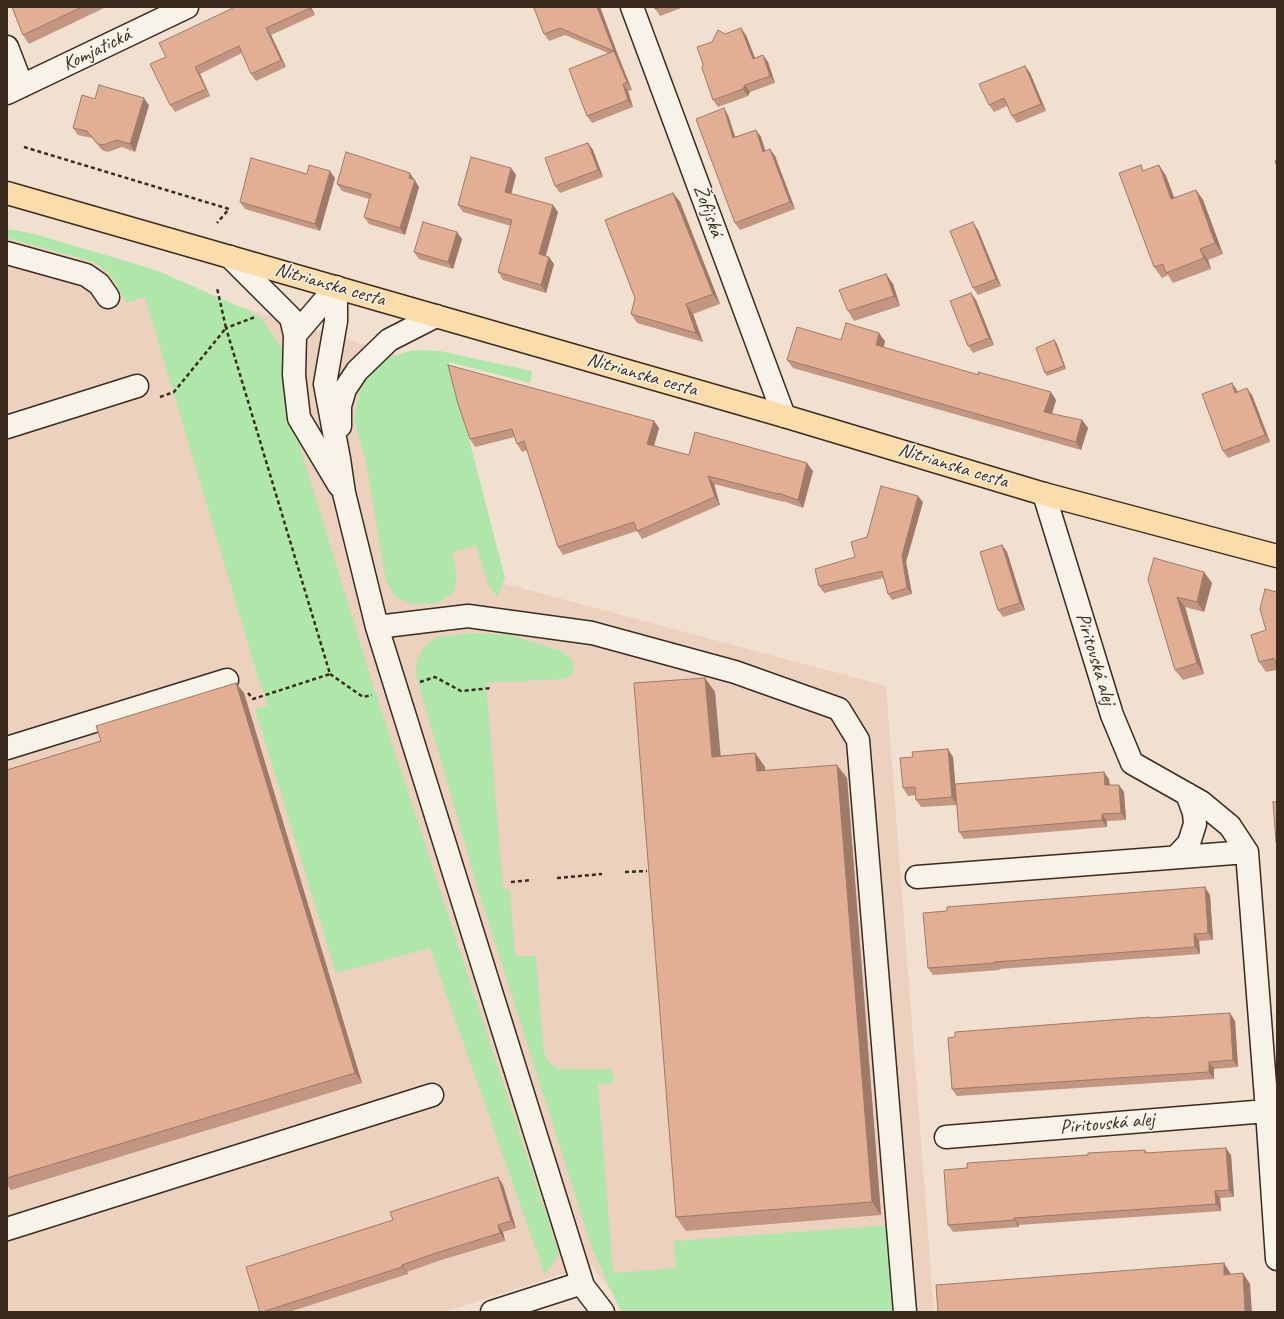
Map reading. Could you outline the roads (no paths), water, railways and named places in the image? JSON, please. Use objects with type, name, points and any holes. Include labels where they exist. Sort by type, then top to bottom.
[{"type":"main road","name":"Nitrianska cesta","points":[[7,192],[784,416],[1044,494],[1277,556]]},
{"type":"street","name":"Komjatická","points":[[14,89],[186,7]]},
{"type":"street","name":"Žofijská","points":[[632,7],[784,416]]},
{"type":"street","points":[[7,47],[14,89]]},
{"type":"street","points":[[7,252],[86,275],[99,284],[108,297]]},
{"type":"street","points":[[230,257],[291,318],[295,335],[294,375],[299,418],[344,493]]},
{"type":"street","points":[[295,335],[336,287]]},
{"type":"street","points":[[336,287],[336,321],[325,384],[344,493],[377,627],[582,1283],[603,1312]]},
{"type":"street","points":[[339,459],[340,406],[345,389],[357,371],[389,340],[436,316]]},
{"type":"street","points":[[7,427],[137,386]]},
{"type":"street","name":"Piritovská alej","points":[[1044,494],[1112,715],[1132,763],[1202,802],[1230,826],[1247,852],[1277,1259]]},
{"type":"street","points":[[377,627],[468,616],[592,633],[735,672],[840,709],[858,740],[905,1312]]},
{"type":"street","points":[[7,748],[236,684]]},
{"type":"street","points":[[1178,856],[1189,843],[1195,824],[1194,813],[1186,794]]},
{"type":"street","points":[[918,877],[1178,856],[1247,852]]},
{"type":"street","points":[[7,1229],[432,1095]]},
{"type":"street","name":"Piritovská alej","points":[[946,1137],[1267,1111]]},
{"type":"street","points":[[492,1312],[582,1283]]}]
